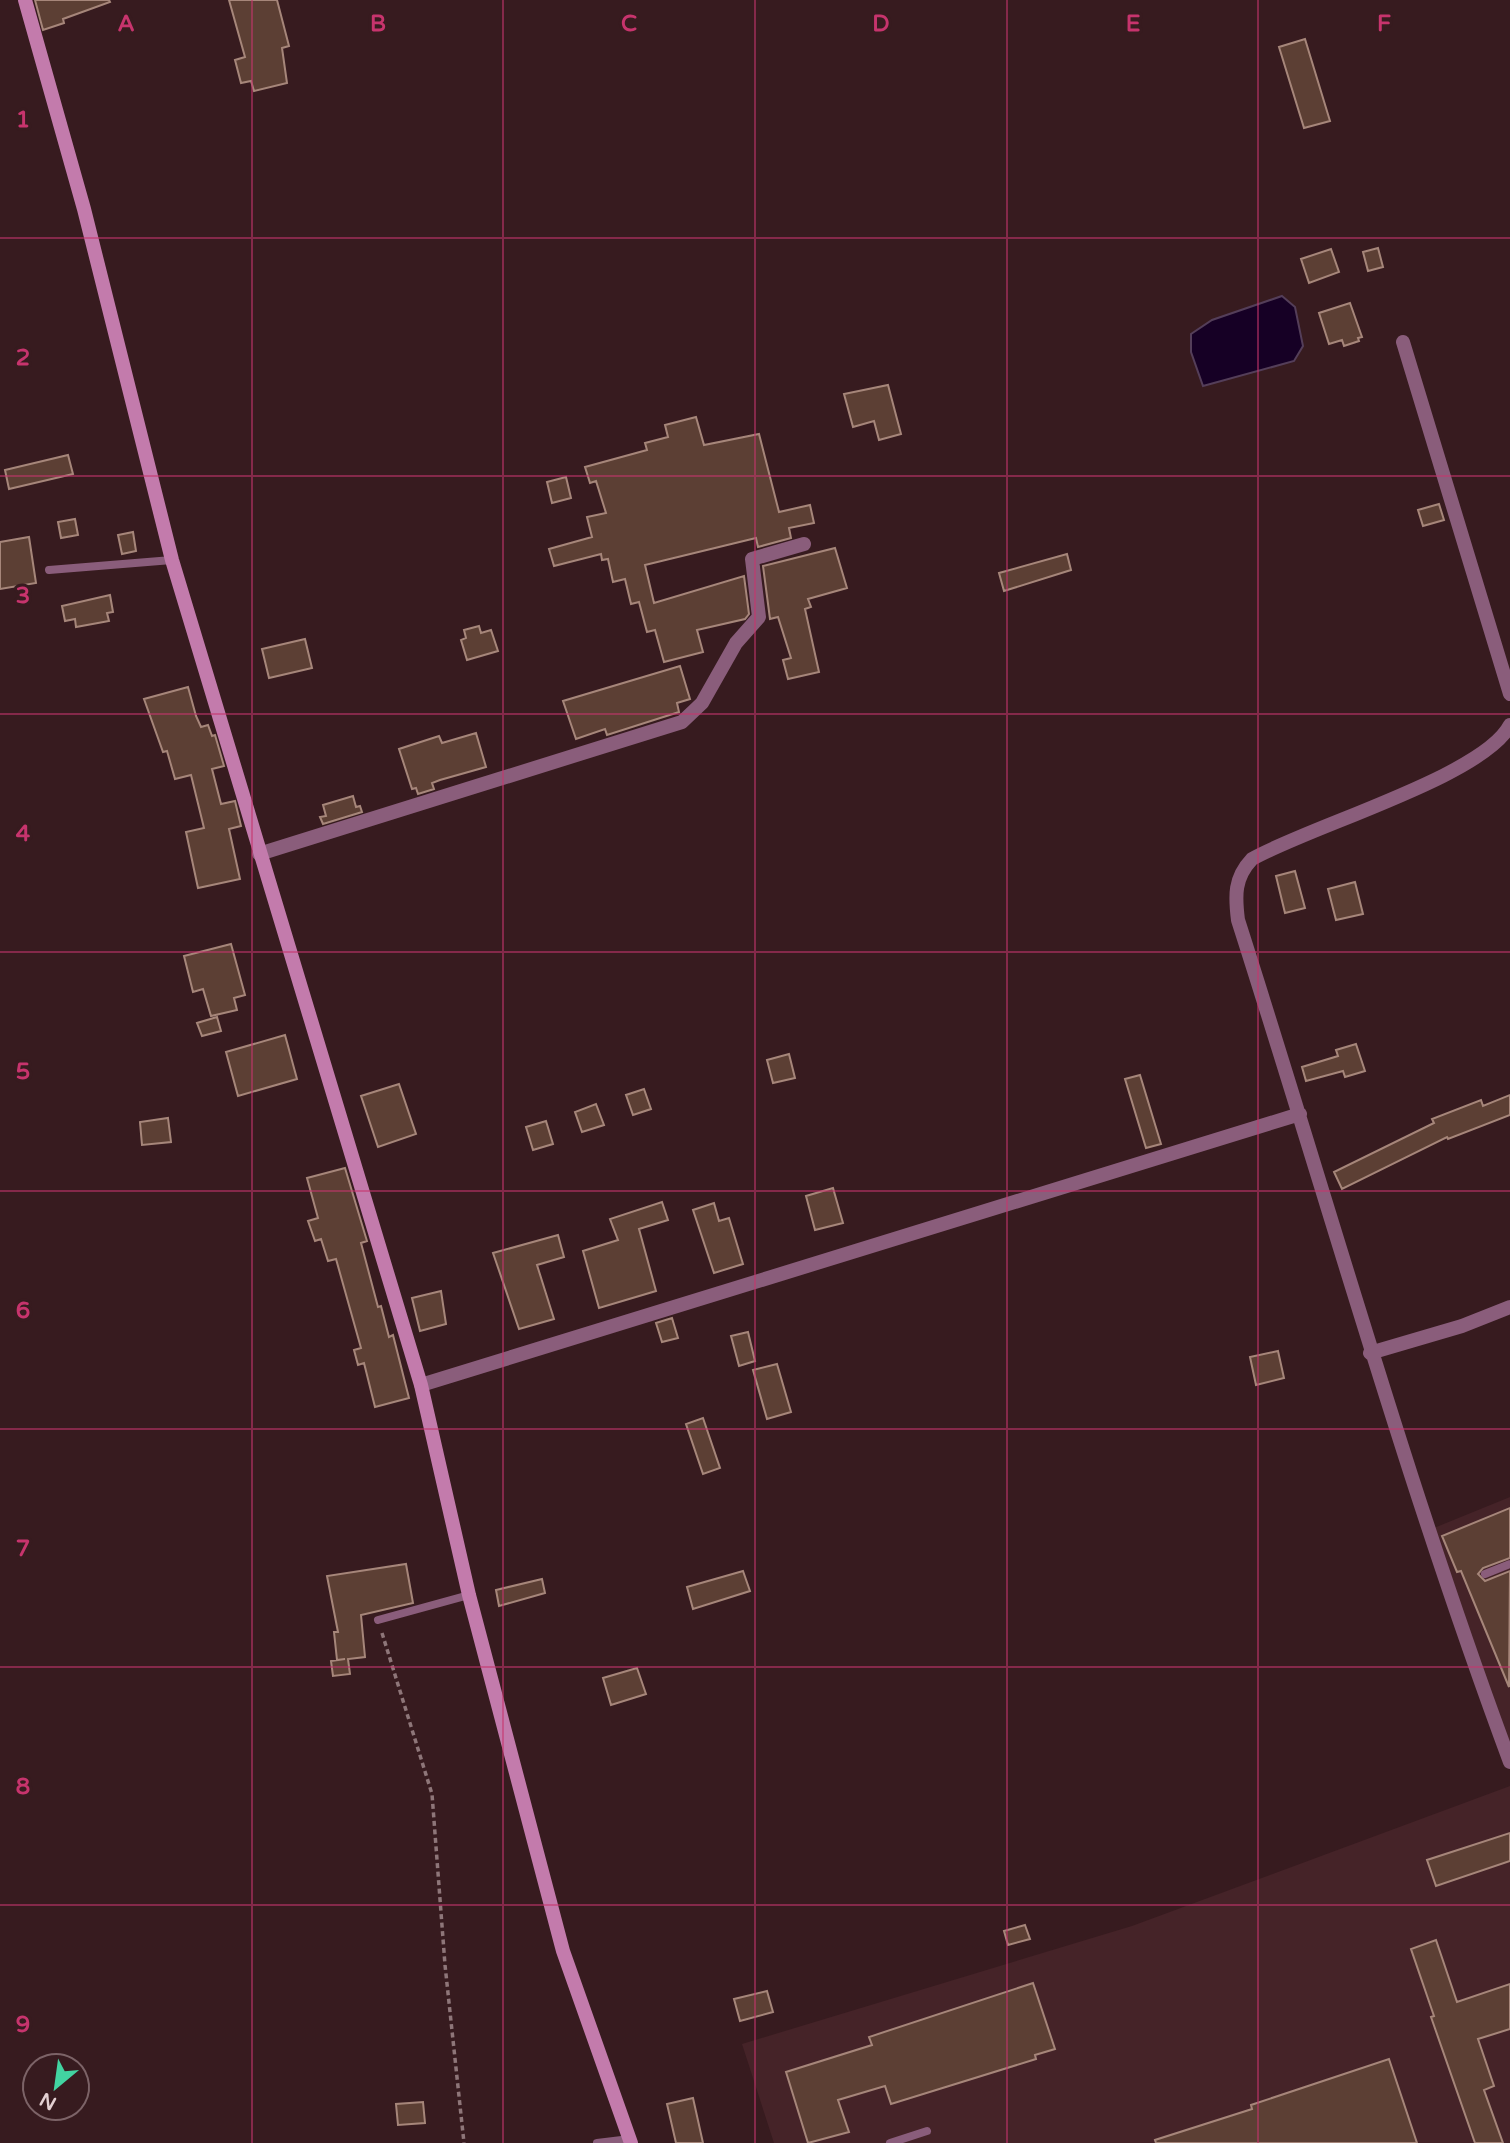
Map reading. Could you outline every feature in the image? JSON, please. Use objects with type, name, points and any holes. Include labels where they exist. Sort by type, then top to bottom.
[{"type":"street","points":[[24,0],[84,209],[172,560],[421,1385],[469,1595],[563,1951],[630,2141]]},
{"type":"street","points":[[1403,342],[1510,694]]},
{"type":"street","points":[[259,854],[682,722],[702,703],[736,643],[759,617],[752,559],[804,544]]},
{"type":"street","points":[[1510,725],[1503,739],[1458,769],[1252,859],[1239,877],[1235,898],[1238,920],[1430,1542],[1510,1762]]},
{"type":"street","points":[[421,1385],[1300,1114]]},
{"type":"street","points":[[1370,1353],[1462,1326],[1510,1307]]},
{"type":"lane","points":[[49,570],[172,560]]},
{"type":"lane","points":[[1485,1574],[1510,1564]]},
{"type":"lane","points":[[378,1620],[469,1595]]},
{"type":"lane","points":[[890,2143],[927,2131]]},
{"type":"lane","points":[[597,2143],[630,2141]]},
{"type":"path","points":[[378,1620],[432,1794],[445,1965],[464,2143]]},
{"type":"shaded area","points":[[1282,296],[1295,307],[1303,346],[1294,361],[1203,386],[1191,352],[1191,334],[1212,320]]},
{"type":"shaded area","points":[[1510,1497],[1510,1749],[1429,1530]]},
{"type":"shaded area","points":[[1510,1786],[1510,2143],[774,2143],[742,2044],[1132,1926]]},
{"type":"building","points":[[35,0],[110,2],[63,19],[64,23],[43,30]]},
{"type":"building","points":[[229,0],[277,0],[289,46],[282,48],[287,83],[254,91],[251,81],[241,83],[235,60],[245,57]]},
{"type":"building","points":[[1305,39],[1330,121],[1304,128],[1279,47]]},
{"type":"building","points":[[1378,248],[1383,267],[1368,271],[1363,252]]},
{"type":"building","points":[[1331,249],[1339,272],[1309,283],[1301,259]]},
{"type":"building","points":[[1350,303],[1362,337],[1358,338],[1359,341],[1344,346],[1342,340],[1329,344],[1319,313]]},
{"type":"building","points":[[888,385],[901,434],[879,440],[874,421],[853,427],[844,394]]},
{"type":"building","points":[[696,417],[704,445],[759,434],[779,512],[810,505],[814,523],[789,528],[791,538],[758,547],[756,538],[645,565],[654,603],[744,576],[749,614],[745,619],[697,630],[703,652],[664,662],[655,630],[647,632],[639,602],[631,604],[625,579],[613,582],[608,559],[602,560],[601,554],[554,566],[549,549],[592,537],[587,517],[606,513],[596,481],[590,483],[585,467],[647,450],[645,443],[668,437],[665,425]]},
{"type":"building","points":[[68,455],[73,474],[9,489],[5,470]]},
{"type":"building","points":[[566,477],[571,498],[552,503],[547,482]]},
{"type":"building","points":[[1439,504],[1444,520],[1423,526],[1418,510]]},
{"type":"building","points":[[75,519],[78,535],[61,538],[58,522]]},
{"type":"building","points":[[133,532],[136,551],[122,554],[118,535]]},
{"type":"building","points":[[29,537],[36,583],[0,589],[0,542]]},
{"type":"building","points":[[835,548],[847,588],[808,599],[811,607],[805,609],[819,672],[788,679],[783,660],[791,658],[778,617],[770,619],[763,566]]},
{"type":"building","points":[[1067,554],[1071,570],[1004,591],[999,573]]},
{"type":"building","points":[[110,595],[113,612],[107,613],[109,621],[76,627],[75,619],[65,621],[62,606]]},
{"type":"building","points":[[479,626],[481,633],[491,630],[498,651],[467,660],[461,640],[466,638],[464,630]]},
{"type":"building","points":[[305,639],[312,668],[269,678],[262,649]]},
{"type":"building","points":[[680,666],[690,699],[677,703],[679,712],[607,735],[605,729],[576,739],[563,701]]},
{"type":"building","points":[[188,687],[201,727],[208,725],[212,736],[215,735],[224,766],[212,769],[221,804],[235,801],[241,826],[229,829],[240,879],[198,888],[186,832],[204,828],[191,775],[175,779],[167,751],[163,752],[144,699]]},
{"type":"building","points":[[476,733],[486,767],[432,783],[434,789],[418,794],[416,788],[412,789],[399,749],[439,736],[442,743]]},
{"type":"building","points":[[353,796],[356,807],[360,806],[362,812],[323,824],[320,817],[326,816],[323,805]]},
{"type":"building","points":[[1295,871],[1305,908],[1285,913],[1276,876]]},
{"type":"building","points":[[1355,882],[1363,914],[1336,920],[1328,889]]},
{"type":"building","points":[[231,944],[245,995],[234,998],[237,1010],[211,1016],[203,989],[193,992],[184,956]]},
{"type":"building","points":[[217,1017],[221,1031],[202,1036],[197,1023]]},
{"type":"building","points":[[285,1035],[297,1079],[238,1096],[226,1052]]},
{"type":"building","points":[[1356,1044],[1365,1071],[1345,1077],[1343,1071],[1306,1081],[1302,1067],[1338,1056],[1336,1050]]},
{"type":"building","points":[[789,1054],[795,1078],[773,1083],[767,1060]]},
{"type":"building","points":[[1140,1075],[1161,1144],[1146,1148],[1125,1079]]},
{"type":"building","points":[[399,1084],[416,1134],[378,1147],[361,1096]]},
{"type":"building","points":[[644,1089],[651,1109],[633,1115],[626,1095]]},
{"type":"building","points":[[1510,1095],[1510,1115],[1448,1139],[1447,1137],[1342,1189],[1334,1172],[1434,1123],[1432,1119],[1481,1100],[1483,1106]]},
{"type":"building","points":[[596,1104],[604,1125],[582,1132],[575,1112]]},
{"type":"building","points":[[168,1118],[171,1142],[142,1145],[140,1122]]},
{"type":"building","points":[[546,1121],[553,1144],[533,1150],[526,1127]]},
{"type":"building","points":[[345,1168],[367,1241],[361,1243],[378,1307],[381,1306],[389,1337],[393,1335],[409,1398],[375,1407],[364,1363],[358,1365],[354,1350],[361,1348],[336,1259],[328,1261],[321,1239],[315,1241],[308,1221],[318,1218],[307,1178]]},
{"type":"building","points":[[833,1188],[843,1223],[815,1230],[806,1196]]},
{"type":"building","points":[[662,1202],[668,1220],[639,1229],[656,1291],[599,1308],[583,1251],[618,1240],[610,1219]]},
{"type":"building","points":[[714,1203],[719,1221],[729,1218],[743,1264],[714,1273],[693,1210]]},
{"type":"building","points":[[558,1235],[564,1257],[537,1265],[554,1319],[519,1329],[493,1253]]},
{"type":"building","points":[[441,1291],[446,1324],[420,1331],[412,1298]]},
{"type":"building","points":[[672,1318],[678,1338],[662,1342],[656,1323]]},
{"type":"building","points":[[748,1332],[755,1361],[739,1366],[731,1336]]},
{"type":"building","points":[[1278,1351],[1284,1378],[1256,1385],[1250,1357]]},
{"type":"building","points":[[777,1364],[791,1412],[767,1419],[753,1370]]},
{"type":"building","points":[[703,1418],[720,1468],[703,1474],[686,1424]]},
{"type":"building","points":[[1510,1508],[1510,1558],[1483,1568],[1478,1574],[1485,1581],[1510,1571],[1509,1687],[1461,1571],[1457,1572],[1442,1536]]},
{"type":"building","points":[[406,1564],[413,1603],[361,1615],[365,1657],[348,1659],[350,1674],[333,1676],[331,1661],[345,1659],[337,1660],[334,1632],[338,1632],[327,1576]]},
{"type":"building","points":[[743,1571],[750,1591],[693,1609],[687,1587]]},
{"type":"building","points":[[542,1579],[545,1593],[499,1606],[496,1590]]},
{"type":"building","points":[[637,1668],[646,1694],[611,1705],[603,1678]]},
{"type":"building","points":[[1510,1833],[1510,1861],[1436,1886],[1427,1860]]},
{"type":"building","points":[[1025,1925],[1030,1939],[1008,1945],[1004,1931]]},
{"type":"building","points":[[1436,1940],[1457,2002],[1510,1984],[1510,2029],[1478,2039],[1494,2086],[1484,2090],[1503,2143],[1475,2143],[1431,2017],[1434,2016],[1411,1949]]},
{"type":"building","points":[[1033,1983],[1055,2049],[1035,2055],[1036,2059],[891,2104],[885,2086],[838,2100],[849,2132],[808,2143],[786,2072],[872,2045],[869,2037]]},
{"type":"building","points":[[767,1991],[773,2012],[740,2021],[734,1999]]},
{"type":"building","points":[[1389,2059],[1417,2143],[1156,2143],[1155,2140],[1252,2109],[1251,2105]]},
{"type":"building","points":[[693,2098],[703,2143],[676,2143],[667,2104]]},
{"type":"building","points":[[423,2102],[425,2123],[398,2125],[396,2104]]}]
